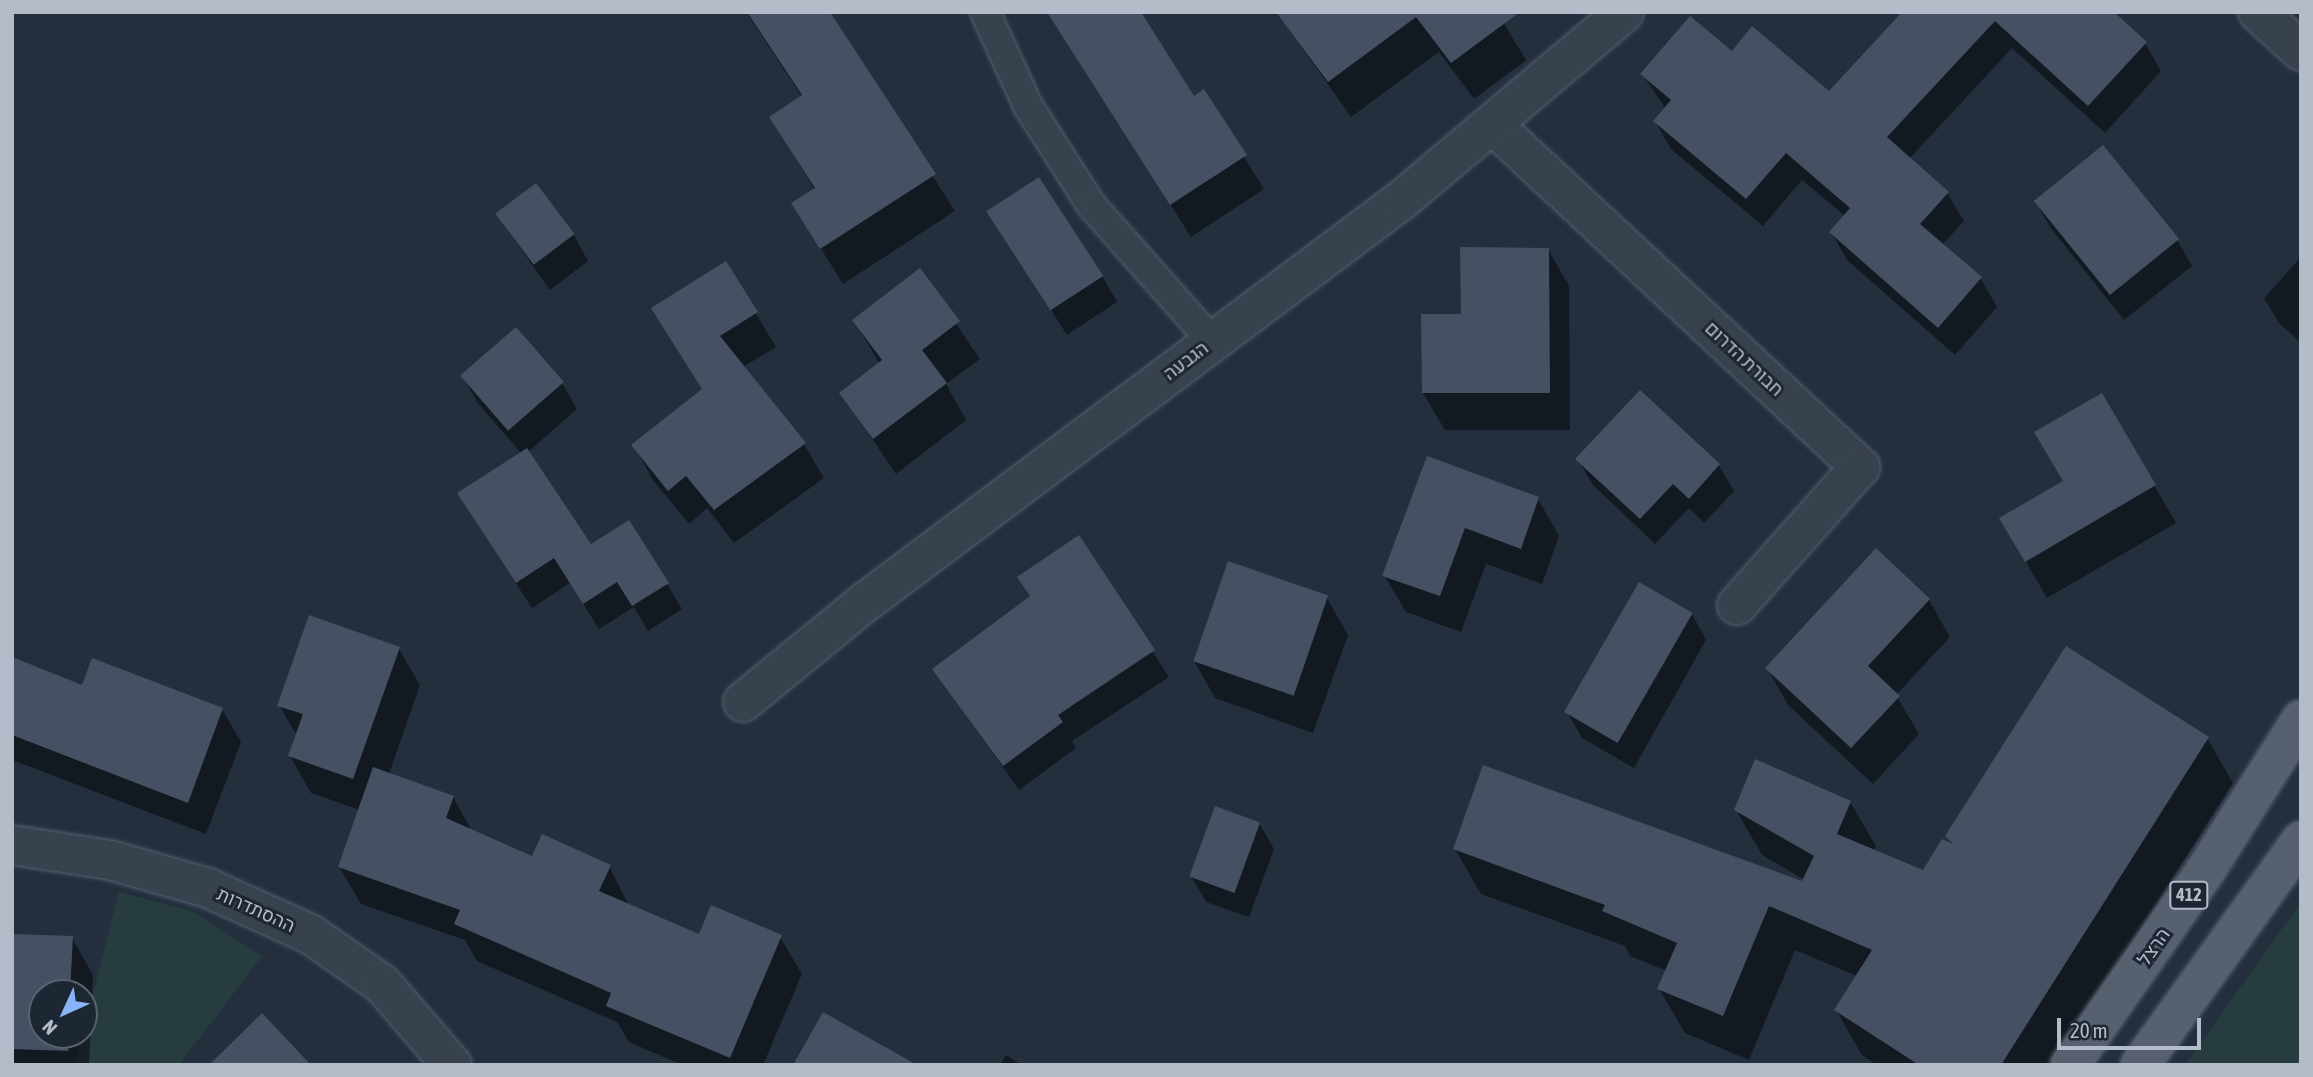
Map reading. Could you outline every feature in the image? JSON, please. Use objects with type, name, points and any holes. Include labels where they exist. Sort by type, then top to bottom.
[{"type":"main road","name":"הרצל","points":[[2070,1065],[2206,870],[2301,720]]},
{"type":"main road","points":[[2140,1065],[2301,841]]},
{"type":"street","name":"הגבעה","points":[[743,702],[864,603],[1493,125],[1623,12]]},
{"type":"street","points":[[2258,12],[2301,51]]},
{"type":"street","name":"חבורת הדרום","points":[[1493,125],[1860,467],[1737,606]]},
{"type":"street","name":"ההסתדרות","points":[[12,845],[110,860],[208,888],[310,934],[382,984],[452,1065]]},
{"type":"lane","points":[[985,12],[1028,106],[1092,206],[1212,341]]},
{"type":"green space","points":[[119,892],[192,911],[262,956],[179,1065],[75,1065],[79,1049],[98,1049],[97,979]]},
{"type":"green space","points":[[2301,902],[2301,1065],[2185,1065]]},
{"type":"building","points":[[747,12],[830,12],[936,174],[820,249],[791,203],[815,188],[769,117],[802,95]]},
{"type":"building","points":[[1047,12],[1141,12],[1194,96],[1204,89],[1247,155],[1170,205]]},
{"type":"building","points":[[1276,12],[1520,12],[1451,63],[1416,17],[1328,82]]},
{"type":"building","points":[[1902,12],[2114,12],[2147,42],[2088,106],[1995,21],[1887,137],[1949,192],[1920,224],[1982,277],[1938,328],[1829,232],[1850,208],[1786,153],[1746,199],[1653,121],[1671,100],[1640,74],[1690,16],[1732,51],[1752,26],[1829,91]]},
{"type":"building","points":[[2103,145],[2179,239],[2110,295],[2034,201]]},
{"type":"building","points":[[1039,177],[1103,276],[1050,310],[986,211]]},
{"type":"building","points":[[536,183],[575,234],[534,265],[495,214]]},
{"type":"building","points":[[1460,247],[1549,248],[1550,393],[1422,393],[1421,314],[1461,314]]},
{"type":"building","points":[[726,261],[758,312],[720,336],[806,443],[714,510],[686,476],[668,491],[631,445],[702,389],[651,308]]},
{"type":"building","points":[[920,268],[960,321],[922,350],[947,383],[873,439],[839,393],[882,360],[852,320]]},
{"type":"building","points":[[516,327],[564,382],[508,431],[460,376]]},
{"type":"building","points":[[1640,390],[1720,464],[1689,499],[1673,484],[1640,519],[1575,459]]},
{"type":"building","points":[[2102,393],[2156,485],[2025,562],[1999,518],[2063,481],[2034,432]]},
{"type":"building","points":[[527,448],[591,544],[629,520],[669,583],[632,606],[617,582],[583,604],[554,558],[516,583],[457,493]]},
{"type":"building","points":[[1427,456],[1539,497],[1521,549],[1465,528],[1440,596],[1382,576]]},
{"type":"building","points":[[1079,535],[1155,650],[1058,715],[1063,722],[1003,766],[932,669],[1030,596],[1017,577]]},
{"type":"building","points":[[1876,548],[1930,599],[1868,666],[1900,696],[1851,748],[1765,668]]},
{"type":"building","points":[[1228,561],[1328,596],[1294,696],[1193,661]]},
{"type":"building","points":[[1639,582],[1693,613],[1618,743],[1564,712]]},
{"type":"building","points":[[309,615],[400,647],[353,779],[288,756],[303,714],[277,706]]},
{"type":"building","points":[[2066,646],[2209,737],[2001,1065],[1919,1065],[1834,1010],[1872,950],[1769,906],[1723,1016],[1657,989],[1677,943],[1602,911],[1605,905],[1453,849],[1483,765],[1802,881],[1814,856],[1734,810],[1755,759],[1851,801],[1837,834],[1923,870],[1942,839],[1953,844],[1945,836]]},
{"type":"building","points":[[12,657],[82,685],[92,658],[223,708],[188,803],[12,735]]},
{"type":"building","points":[[373,767],[454,796],[446,818],[532,856],[542,834],[611,865],[599,891],[699,934],[711,905],[782,935],[730,1058],[606,1006],[611,993],[454,924],[460,910],[338,867]]},
{"type":"building","points":[[1215,806],[1260,822],[1234,893],[1189,876]]},
{"type":"building","points":[[12,934],[73,936],[71,979],[28,979],[28,1049],[68,1051],[12,1049]]},
{"type":"building","points":[[823,1012],[917,1065],[793,1065]]},
{"type":"building","points":[[262,1013],[311,1065],[209,1065]]}]
